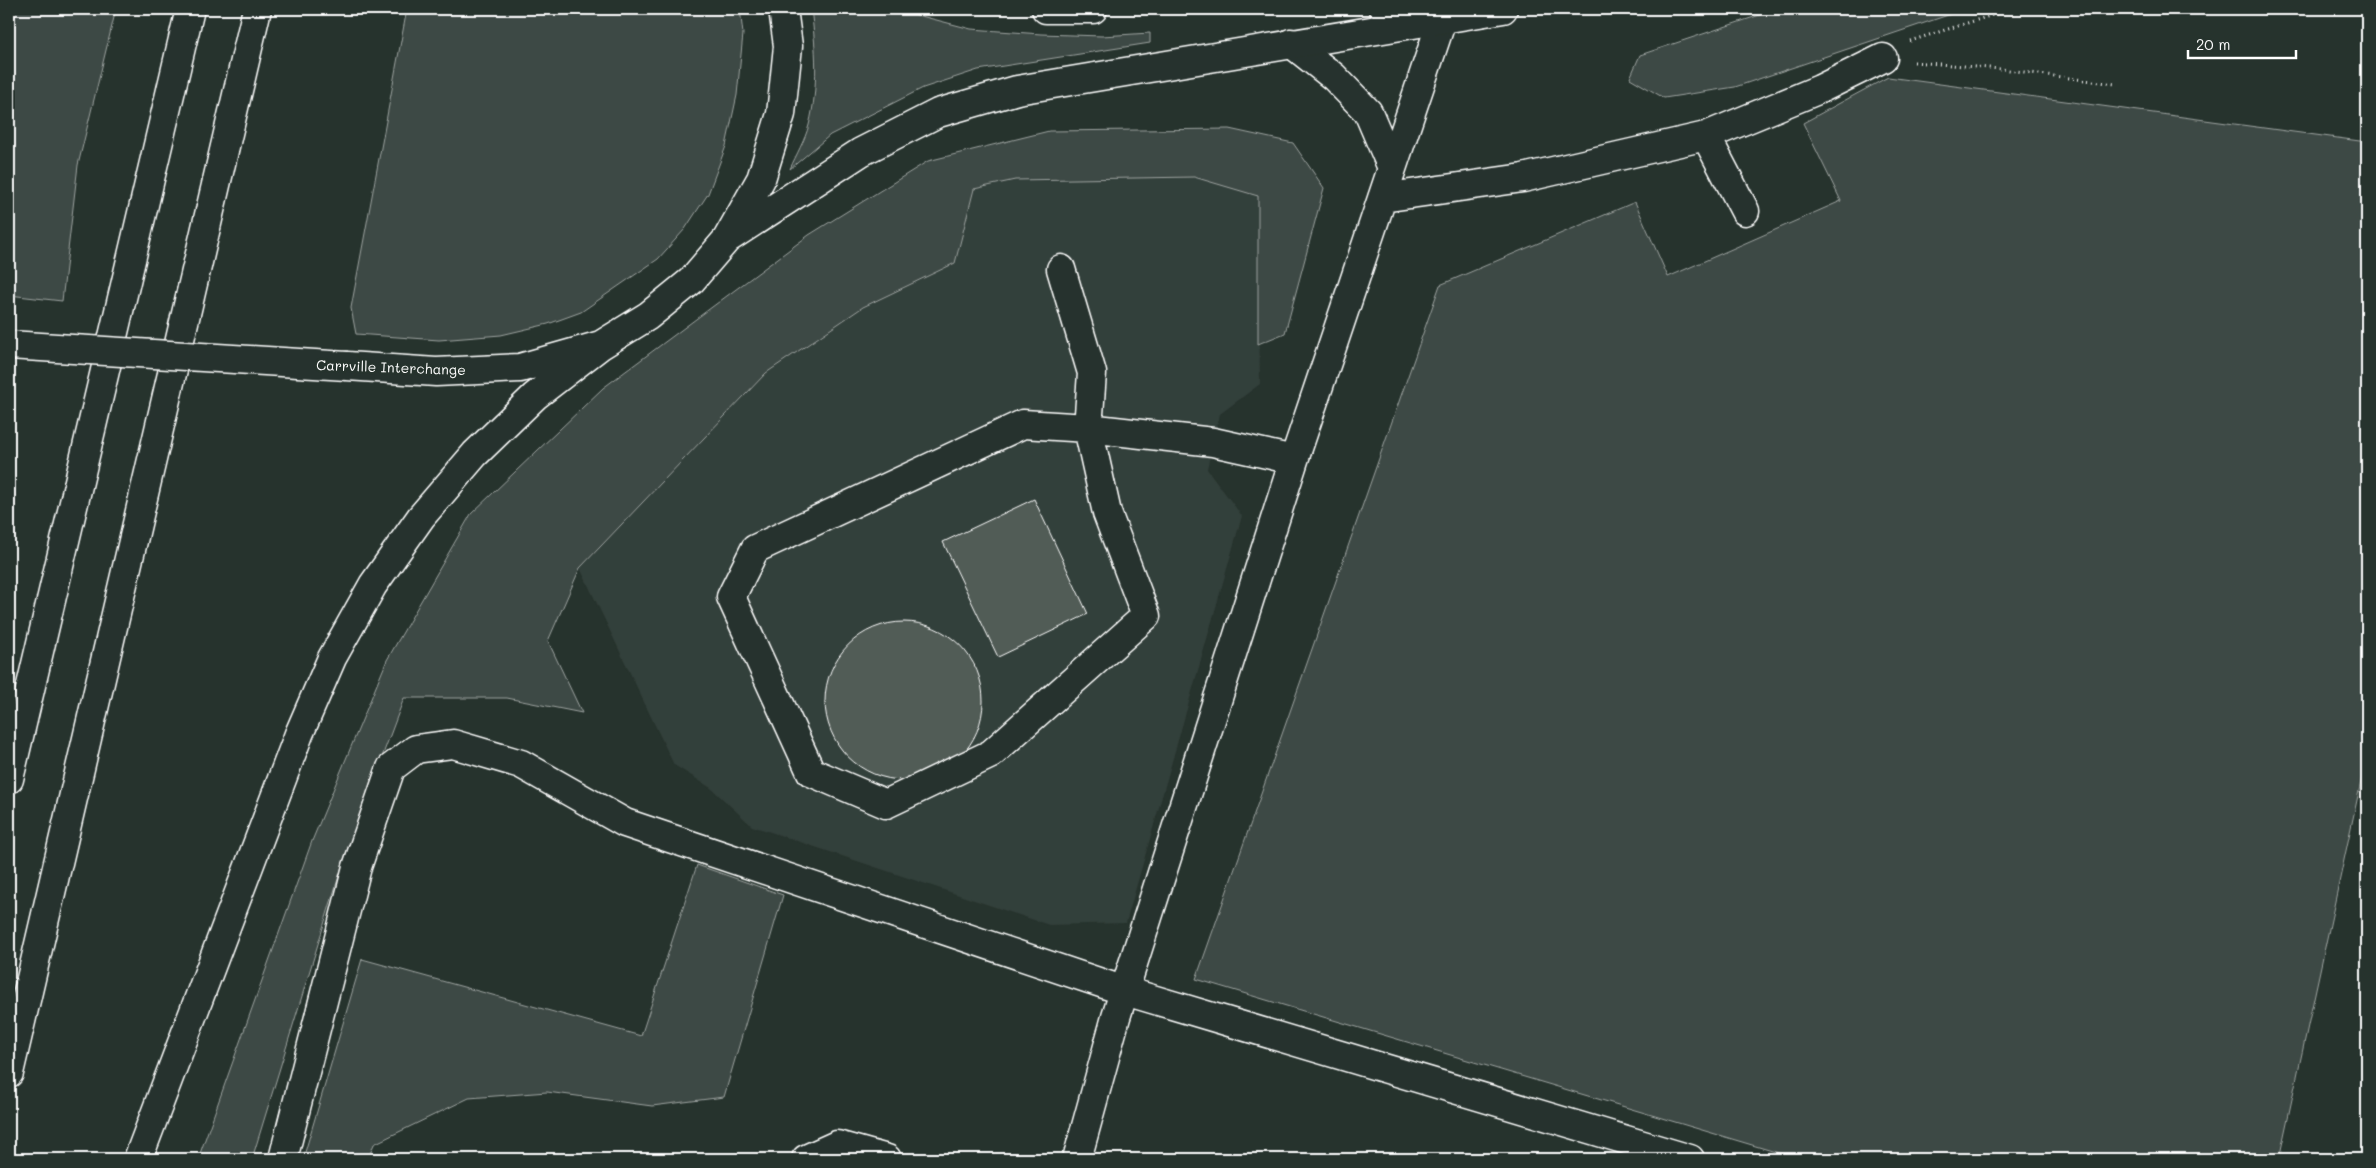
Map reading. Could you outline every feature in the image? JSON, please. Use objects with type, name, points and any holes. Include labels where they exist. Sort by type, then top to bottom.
[{"type":"main road","points":[[9,780],[190,9]]},
{"type":"main road","points":[[9,1073],[257,9]]},
{"type":"main road","name":"Carrville Interchange","points":[[9,345],[436,372],[520,368],[601,345],[648,316],[691,281],[727,239],[761,179],[781,114],[788,46],[783,9]]},
{"type":"main road","points":[[1046,9],[1093,9]]},
{"type":"main road","points":[[1384,9],[1442,20]]},
{"type":"main road","points":[[727,239],[861,152],[938,113],[1017,90],[1503,9]]},
{"type":"main road","points":[[1077,1159],[1124,991],[1294,460],[1442,20]]},
{"type":"main road","points":[[1291,43],[1334,77],[1368,112],[1392,168]]},
{"type":"main road","points":[[1382,198],[1523,178],[1706,136],[1820,90],[1883,58]]},
{"type":"main road","points":[[1706,136],[1745,211]]},
{"type":"main road","points":[[1060,269],[1092,373],[1088,428],[1107,513],[1146,616],[991,754],[886,804],[811,772],[731,597],[755,549],[1023,424],[1088,428],[1213,442],[1294,460]]},
{"type":"main road","points":[[138,1159],[299,734],[332,658],[373,585],[420,517],[475,454],[535,396],[601,345]]},
{"type":"main road","points":[[283,1159],[357,867],[391,768],[416,749],[453,744],[521,764],[625,824],[1124,991],[1690,1159]]},
{"type":"main road","points":[[806,1159],[837,1145],[887,1159]]},
{"type":"path","points":[[1883,58],[1915,38],[2012,9]]},
{"type":"path","points":[[1883,58],[2002,68],[2115,84]]},
{"type":"shaded area","points":[[9,9],[116,9],[78,165],[62,301],[9,295]]},
{"type":"shaded area","points":[[407,9],[740,9],[743,34],[737,95],[726,146],[708,194],[685,229],[658,259],[581,312],[548,324],[501,335],[439,340],[356,334],[351,308]]},
{"type":"shaded area","points":[[811,9],[894,9],[971,29],[1041,34],[1102,36],[1150,33],[1150,43],[978,70],[923,88],[830,135],[790,169],[807,131],[814,96],[815,53]]},
{"type":"shaded area","points":[[1778,9],[1966,9],[1735,87],[1664,98],[1630,78],[1640,55]]},
{"type":"shaded area","points":[[1888,77],[2367,142],[2367,754],[2279,1159],[1799,1159],[1196,979],[1440,285],[1635,202],[1668,277],[1841,201],[1803,123]]},
{"type":"shaded area","points":[[1229,129],[1293,143],[1324,188],[1285,333],[1258,344],[1258,196],[1194,177],[1015,180],[974,189],[955,263],[863,307],[766,373],[580,568],[548,641],[582,713],[507,698],[404,698],[345,856],[252,1159],[198,1159],[312,841],[387,660],[471,514],[603,388],[809,235],[928,161],[1049,131]]},
{"type":"shaded area","points":[[1194,177],[1258,196],[1260,384],[1220,414],[1207,469],[1242,516],[1126,923],[1049,925],[752,826],[711,788],[674,765],[580,568],[766,373],[863,307],[955,263],[974,189],[1014,180]]},
{"type":"shaded area","points":[[697,865],[783,895],[724,1097],[652,1106],[547,1092],[469,1098],[374,1144],[368,1159],[303,1159],[362,959],[641,1036]]},
{"type":"building","points":[[1034,499],[1088,614],[998,657],[943,542]]},
{"type":"building","points":[[904,622],[934,628],[948,635],[960,645],[970,657],[977,671],[983,701],[977,731],[970,745],[960,757],[948,767],[934,774],[904,780],[874,774],[860,767],[848,757],[838,745],[831,731],[825,701],[831,671],[838,657],[848,645],[860,635],[874,628]]}]
